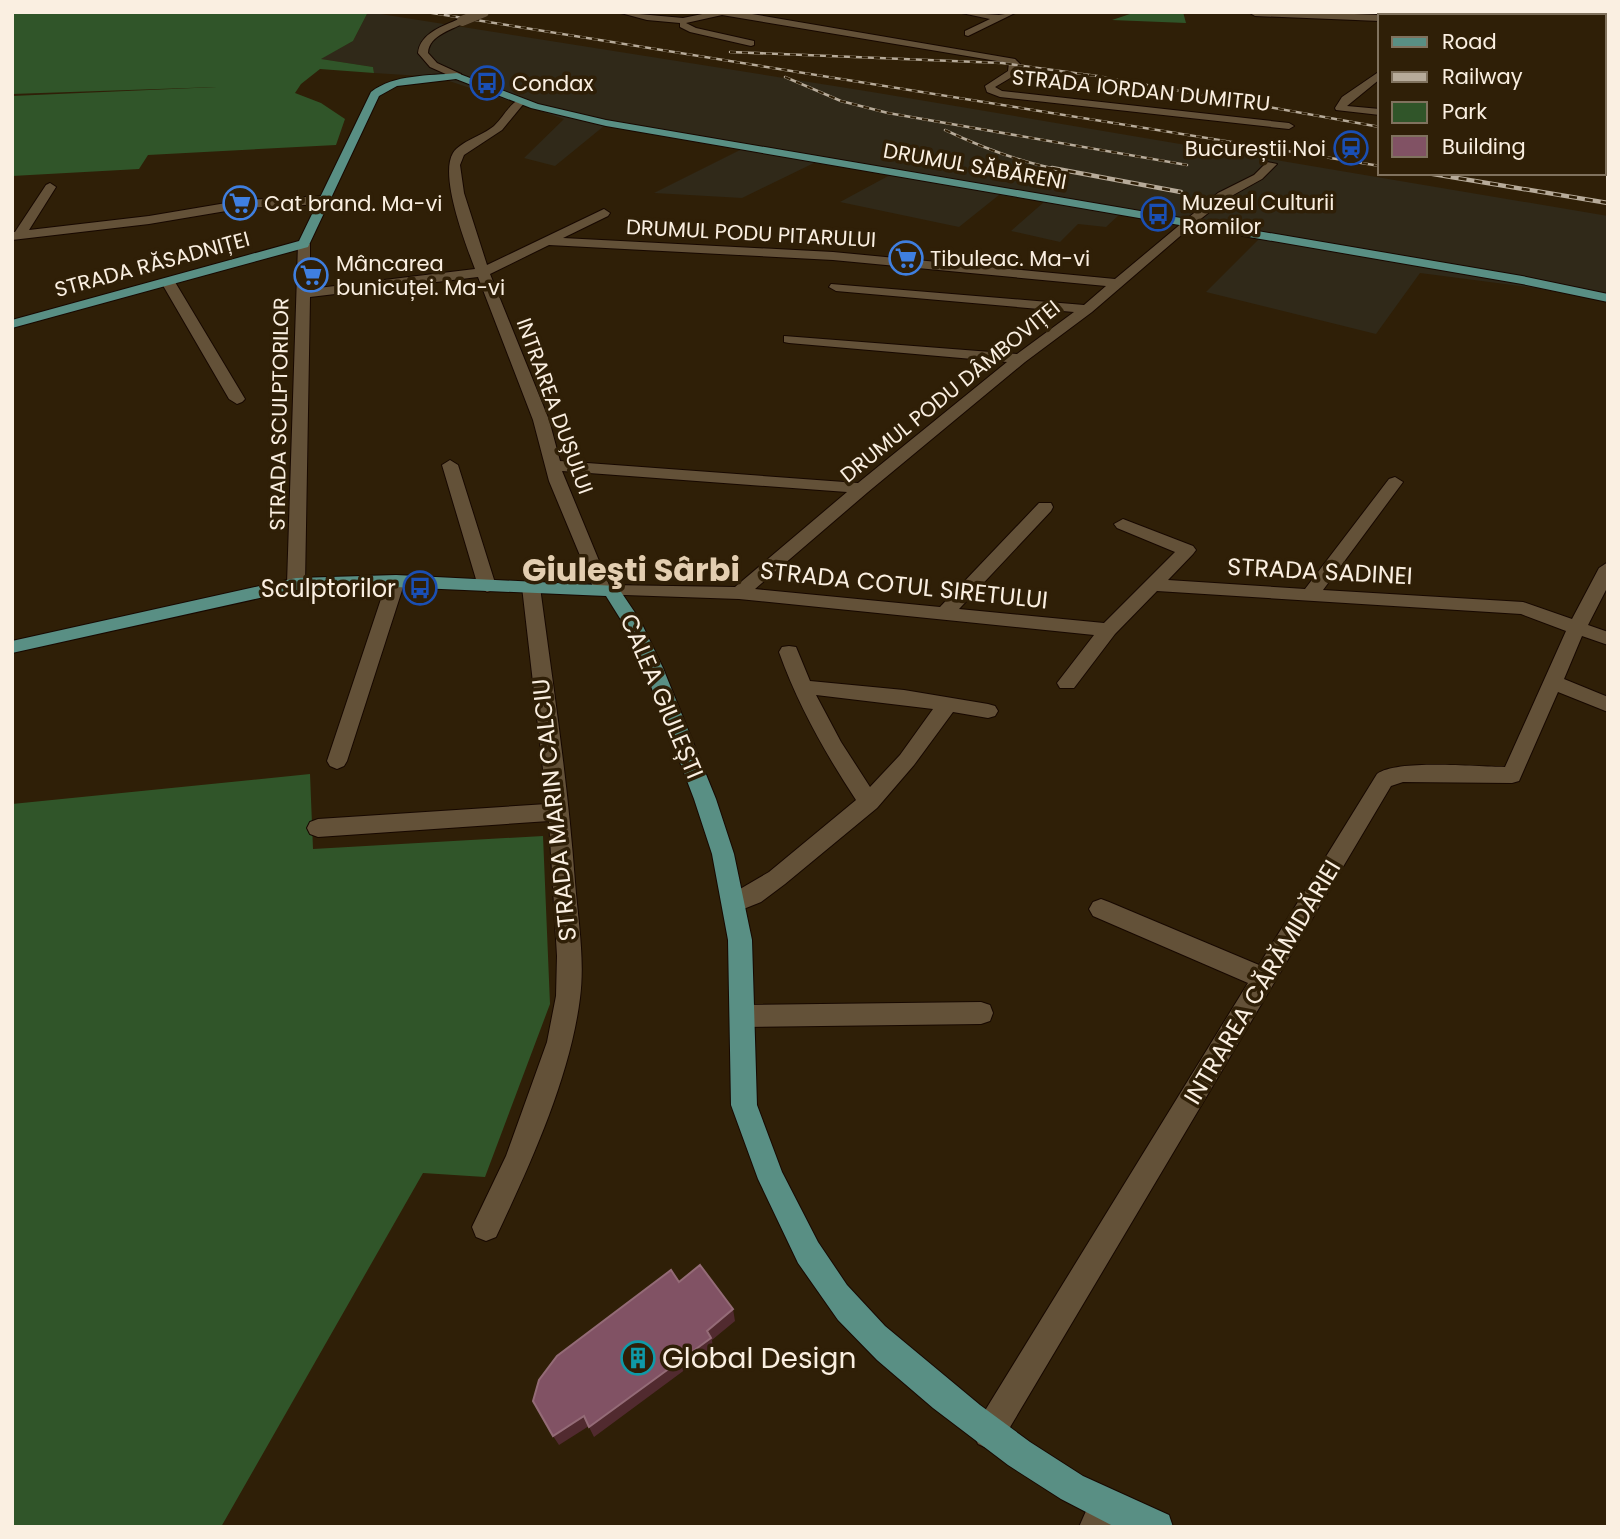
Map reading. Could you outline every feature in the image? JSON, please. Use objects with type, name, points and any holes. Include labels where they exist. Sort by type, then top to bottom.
[{"type":"main road","name":"DRUMUL SĂBĂRENI","points":[[457,76],[520,102],[606,123],[1522,280],[1608,298]]},
{"type":"main road","name":"STRADA SCULPTORILOR","points":[[304,244],[375,94],[396,83],[457,76]]},
{"type":"main road","name":"STRADA RĂSADNIȚEI","points":[[12,324],[304,244]]},
{"type":"main road","name":"CALEA GIULEȘTI","points":[[12,647],[296,584],[396,581],[606,590],[627,611],[642,639],[699,783],[728,870],[736,903],[740,945],[744,1105],[752,1129],[805,1247],[835,1293],[872,1338],[989,1433],[1101,1516],[1157,1527]]},
{"type":"street","name":"DRUMUL SĂBĂRENI","points":[[457,76],[427,60],[423,51],[424,44],[433,36],[484,12]]},
{"type":"street","points":[[621,12],[683,23],[703,20],[722,12]]},
{"type":"street","name":"STRADA IORDAN DUMITRU","points":[[722,12],[1012,61],[1015,64],[1013,72],[990,86],[991,90],[1000,94],[1289,126]]},
{"type":"street","points":[[961,12],[1000,18]]},
{"type":"street","points":[[968,33],[1013,12]]},
{"type":"street","points":[[1357,12],[1378,17]]},
{"type":"street","points":[[1255,13],[1378,17]]},
{"type":"street","points":[[683,23],[688,29],[751,43]]},
{"type":"street","points":[[1378,76],[1346,99],[1340,108],[1378,112]]},
{"type":"street","points":[[1367,84],[1378,85]]},
{"type":"street","name":"INTRAREA DUȘULUI","points":[[520,102],[498,128],[460,153],[454,165],[463,217],[541,420],[553,465],[606,590]]},
{"type":"street","name":"DRUMUL PODU DÂMBOVIȚEI","points":[[739,593],[862,488],[1020,359],[1087,309],[1222,195],[1258,177],[1271,164]]},
{"type":"street","points":[[16,236],[50,187]]},
{"type":"street","points":[[16,236],[149,220],[244,204],[325,200]]},
{"type":"street","points":[[303,294],[484,272],[604,213]]},
{"type":"street","name":"DRUMUL PODU PITARULUI","points":[[547,241],[833,256],[1118,283]]},
{"type":"street","name":"STRADA SCULPTORILOR","points":[[296,584],[304,244]]},
{"type":"street","points":[[168,282],[237,398]]},
{"type":"street","points":[[836,287],[1087,309]]},
{"type":"street","points":[[789,338],[1020,359]]},
{"type":"street","points":[[450,465],[487,586]]},
{"type":"street","points":[[553,465],[862,488]]},
{"type":"street","points":[[1310,595],[1395,482]]},
{"type":"street","points":[[945,613],[1045,507]]},
{"type":"street","points":[[1067,683],[1108,630],[1187,550],[1123,524]]},
{"type":"street","name":"INTRAREA CĂRĂMIDĂRIEI","points":[[989,1433],[1384,780],[1391,775],[1402,774],[1512,775],[1577,626],[1607,573]]},
{"type":"street","points":[[337,761],[396,581]]},
{"type":"street","name":"STRADA SADINEI","points":[[1154,585],[1523,607],[1608,639]]},
{"type":"street","name":"STRADA MARIN CALCIU","points":[[486,1227],[518,1161],[560,1042],[566,1008],[569,956],[559,812],[531,587]]},
{"type":"street","name":"STRADA COTUL SIRETULUI","points":[[606,590],[739,593],[1108,630]]},
{"type":"street","points":[[789,652],[800,687],[828,740],[869,802]]},
{"type":"street","points":[[1553,682],[1608,705]]},
{"type":"street","points":[[800,687],[904,697],[988,711]]},
{"type":"street","points":[[736,903],[777,878],[869,802],[907,760],[947,705]]},
{"type":"street","points":[[318,828],[559,812]]},
{"type":"street","points":[[1101,909],[1265,978]]},
{"type":"street","points":[[742,1016],[981,1013]]},
{"type":"shaded area","points":[[368,12],[872,92],[1608,216],[1608,302],[1535,288],[1420,273],[1376,334],[1206,292],[1259,239],[1120,214],[1106,227],[1078,224],[1060,242],[1011,231],[1044,202],[999,195],[959,227],[840,202],[890,175],[814,163],[742,198],[654,193],[740,150],[604,126],[555,166],[524,158],[564,119],[437,77],[374,73],[373,67],[320,59],[353,41]]},
{"type":"green space","points":[[12,12],[368,12],[353,41],[321,59],[373,67],[374,73],[320,69],[301,84],[295,93],[321,103],[345,119],[336,145],[148,155],[139,169],[12,176],[12,96],[217,87],[12,94]]},
{"type":"green space","points":[[1136,12],[1183,12],[1186,23],[1112,20]]},
{"type":"green space","points":[[310,774],[313,849],[543,836],[550,1004],[485,1177],[423,1173],[221,1527],[12,1527],[12,804]]},
{"type":"building","name":"Global Design","points":[[700,1265],[733,1309],[707,1331],[711,1338],[589,1427],[584,1416],[553,1436],[533,1401],[539,1380],[557,1356],[671,1270],[679,1282]]},
{"type":"railway","points":[[426,12],[1378,166]]},
{"type":"railway","points":[[730,52],[1002,63],[1097,76],[1378,127]]},
{"type":"railway","points":[[785,77],[841,101],[888,113],[1187,165]]},
{"type":"railway","points":[[945,130],[1002,154],[1053,168]]},
{"type":"railway","points":[[1053,168],[1181,192]]},
{"type":"railway","points":[[1053,168],[1061,170]]},
{"type":"railway","points":[[1439,175],[1608,203]]},
{"type":"place","name":"Condax","points":[[487,83]]},
{"type":"place","name":"Bucureștii Noi","points":[[1351,148]]},
{"type":"place","name":"Cat brand. Ma-vi","points":[[240,203]]},
{"type":"place","name":"Muzeul Culturii Romilor","points":[[1158,214]]},
{"type":"place","name":"Tibuleac. Ma-vi","points":[[906,258]]},
{"type":"place","name":"Mâncarea bunicuței. Ma-vi","points":[[311,275]]},
{"type":"place","name":"Sculptorilor","points":[[420,588]]},
{"type":"place","name":"Global Design","points":[[638,1358]]},
{"type":"district","name":"Giuleşti Sârbi","points":[[631,569]]}]
